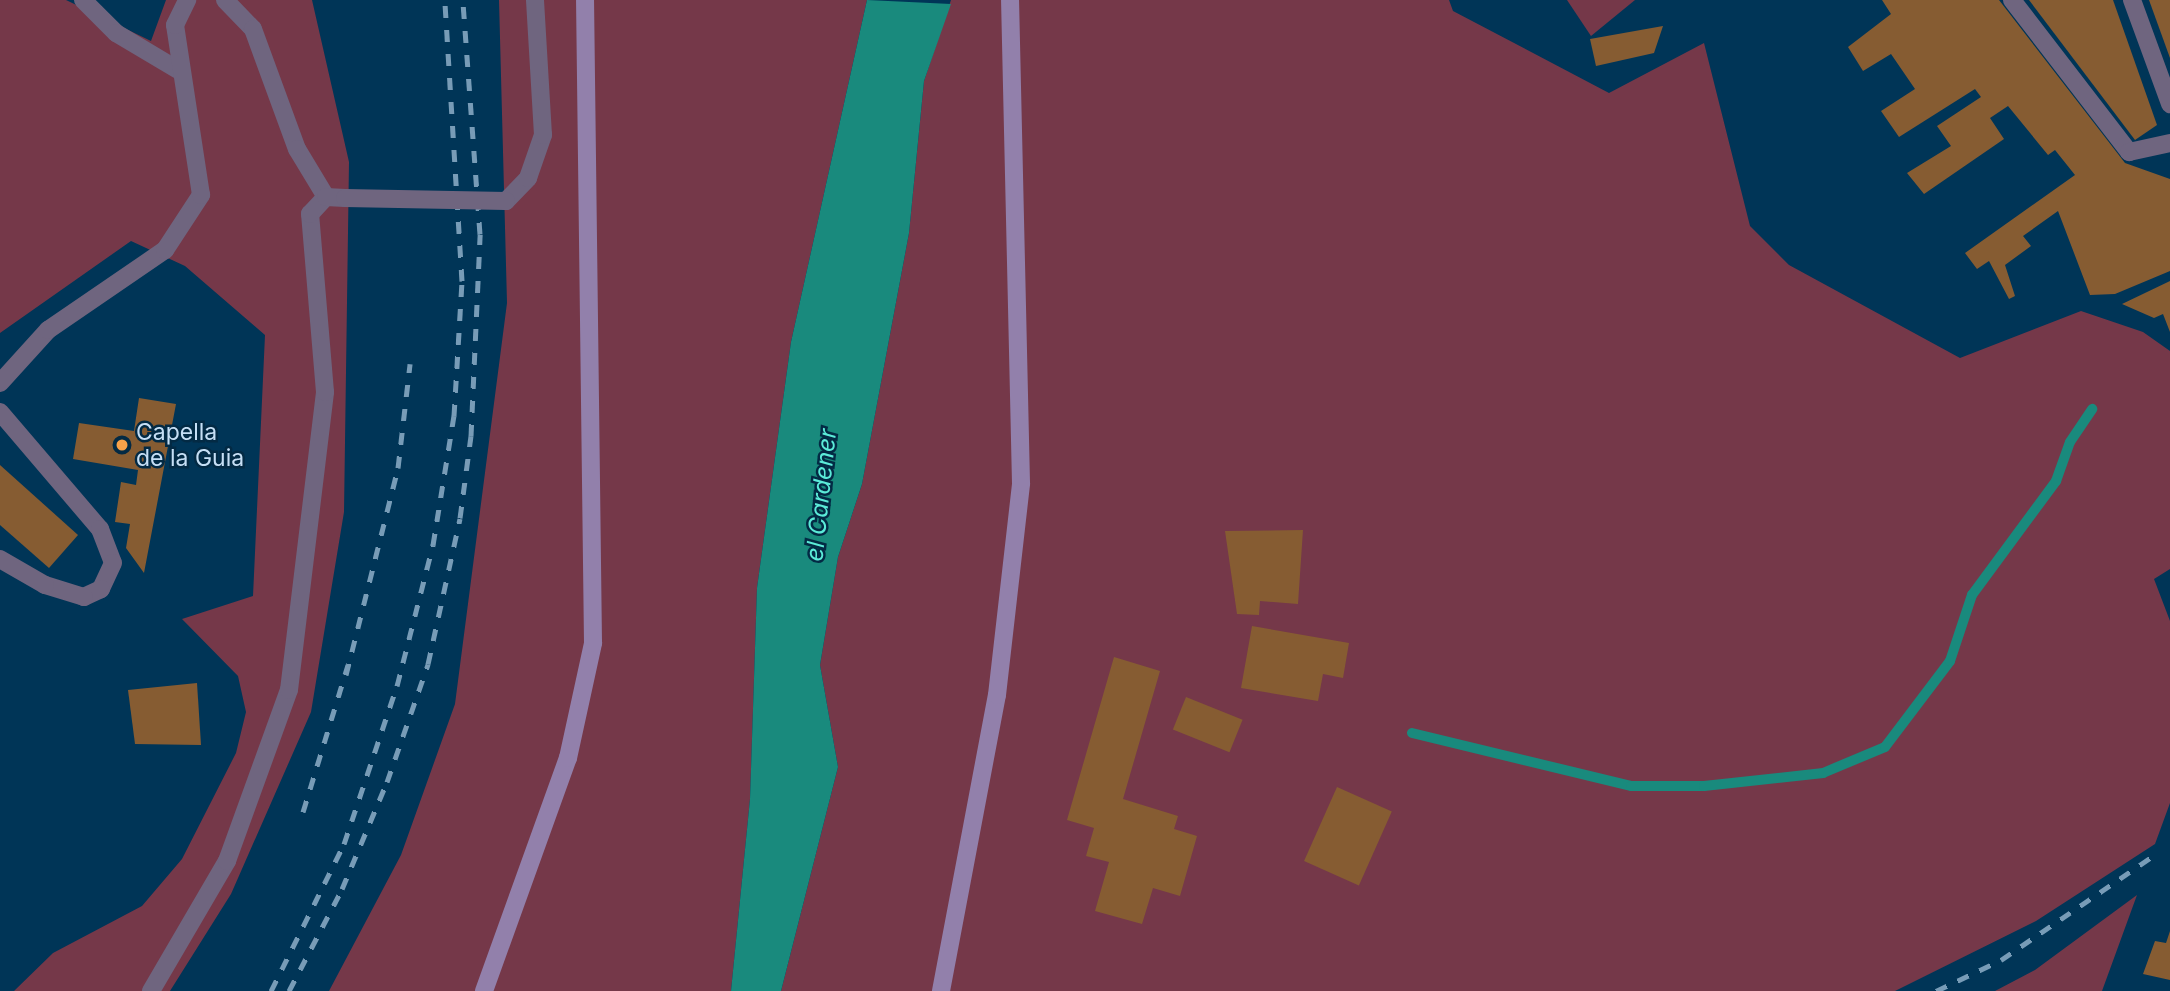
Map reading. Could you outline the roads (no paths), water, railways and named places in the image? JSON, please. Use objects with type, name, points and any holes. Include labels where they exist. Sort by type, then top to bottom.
[{"type":"street","points":[[83,0],[116,33],[178,70]]},
{"type":"street","points":[[0,383],[48,330],[165,250],[201,195],[178,70],[175,25],[187,0]]},
{"type":"street","points":[[225,0],[253,29],[297,149],[326,197]]},
{"type":"street","points":[[151,991],[227,861],[289,690],[325,392],[310,214],[326,197],[506,201],[528,178],[543,135],[535,0]]},
{"type":"street","points":[[484,991],[568,758],[593,643],[584,0]]},
{"type":"street","points":[[941,991],[997,695],[1021,483],[1010,0]]},
{"type":"street","points":[[2012,0],[2129,152],[2170,143]]},
{"type":"street","points":[[2132,0],[2170,104]]},
{"type":"street","points":[[0,412],[100,529],[113,563],[101,589],[84,597],[45,586],[0,559]]},
{"type":"water","name":"el Cardener","points":[[867,0],[951,4],[924,81],[909,233],[862,484],[838,557],[820,665],[838,767],[781,991],[731,991],[750,799],[757,588],[791,342]]},
{"type":"waterway","points":[[1412,733],[1631,786],[1704,786],[1823,773],[1885,747],[1950,661],[1972,595],[2056,481],[2070,442],[2092,409]]},
{"type":"railway","points":[[271,991],[344,844],[397,686],[433,545],[454,416],[462,281],[445,0]]},
{"type":"railway","points":[[289,991],[342,889],[387,782],[428,664],[460,518],[471,436],[480,234],[463,0]]},
{"type":"railway","points":[[346,675],[398,468],[410,364]]},
{"type":"railway","points":[[303,812],[348,665]]},
{"type":"railway","points":[[1936,991],[2001,960],[2157,853]]},
{"type":"place","name":"Capella de la Guia","points":[[122,445]]}]
